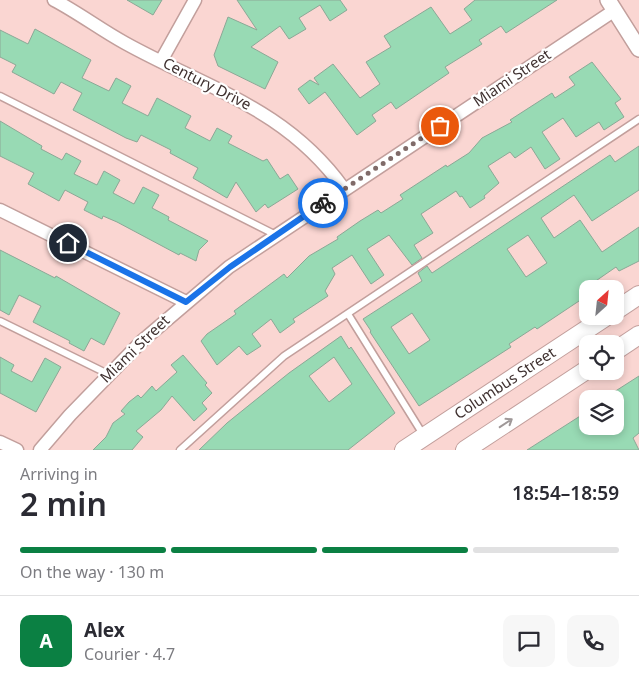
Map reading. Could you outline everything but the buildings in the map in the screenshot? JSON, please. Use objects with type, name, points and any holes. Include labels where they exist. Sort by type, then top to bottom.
[{"type":"main road","points":[[624,305],[639,295]]},
{"type":"main road","name":"Columbus Street","points":[[404,450],[593,325]]},
{"type":"main road","points":[[624,345],[639,335]]},
{"type":"main road","points":[[465,450],[579,375]]},
{"type":"street","name":"Century Drive","points":[[54,0],[74,10],[124,43],[264,113],[311,149],[344,189]]},
{"type":"street","points":[[161,61],[195,0]]},
{"type":"street","points":[[612,5],[639,49]]},
{"type":"street","name":"Miami Street","points":[[40,450],[108,374],[186,302],[276,234],[612,5]]},
{"type":"street","points":[[0,210],[186,302]]},
{"type":"street","points":[[0,442],[17,450]]},
{"type":"lane","points":[[0,96],[276,234]]},
{"type":"lane","points":[[180,450],[284,356],[639,119]]},
{"type":"lane","points":[[348,314],[424,436]]},
{"type":"lane","points":[[0,321],[108,374]]},
{"type":"way so far","points":[[323,203],[440,126]]},
{"type":"route","points":[[68,243],[186,302],[230,267],[323,203]]}]
